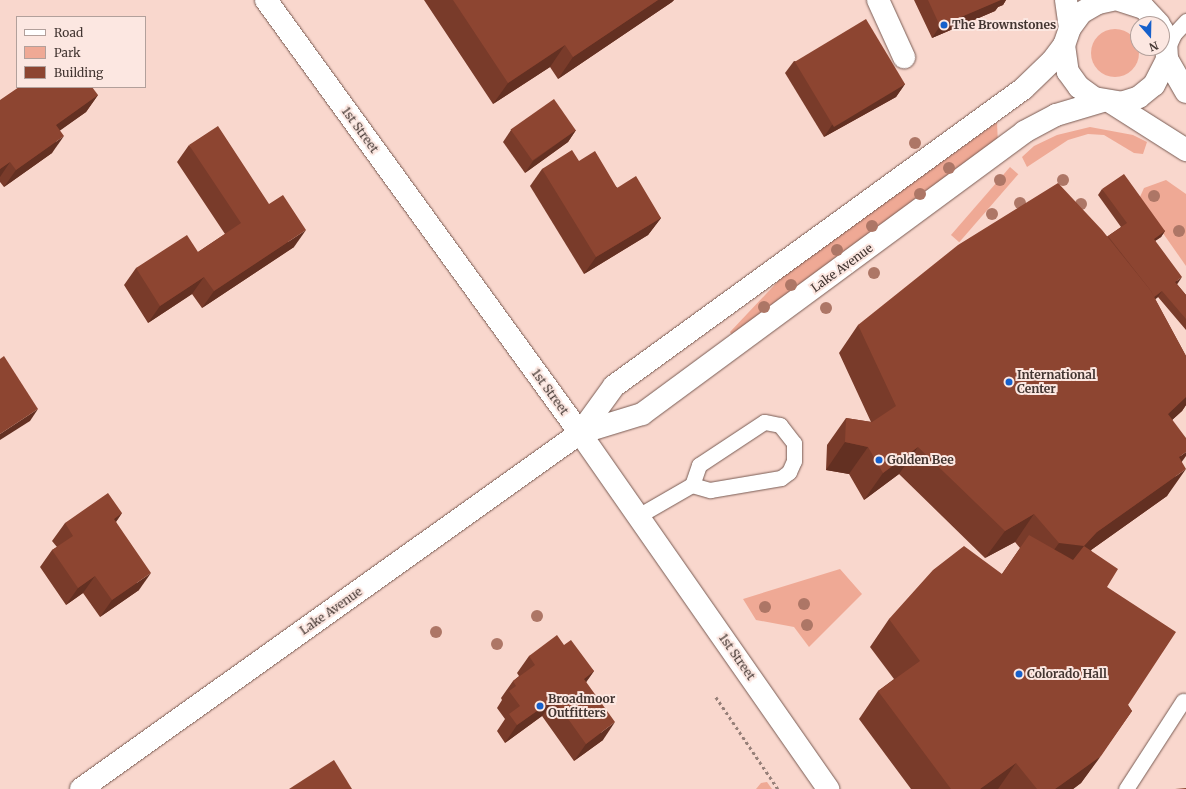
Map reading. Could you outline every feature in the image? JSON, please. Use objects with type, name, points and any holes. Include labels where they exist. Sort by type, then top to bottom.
[{"type":"main road","name":"1st Street","points":[[266,0],[580,433],[828,789]]},
{"type":"main road","points":[[878,0],[904,57]]},
{"type":"main road","points":[[1066,0],[1067,36],[1065,64],[1073,81],[1086,93],[1107,102],[1186,150]]},
{"type":"main road","name":"Lake Avenue","points":[[580,433],[614,386],[1022,89],[1052,61],[1067,36],[1089,7],[1128,1]]},
{"type":"main road","points":[[1128,1],[1153,16]]},
{"type":"main road","name":"Lake Avenue","points":[[81,789],[580,433],[642,414],[1024,132],[1056,115],[1107,102],[1130,100],[1147,92],[1160,78],[1163,56]]},
{"type":"main road","points":[[1170,56],[1186,92]]},
{"type":"lane","points":[[1170,39],[1186,21]]},
{"type":"lane","points":[[638,516],[692,485],[699,465],[764,422],[780,425],[794,443],[794,461],[789,472],[782,478],[710,490],[692,485]]},
{"type":"lane","points":[[1126,789],[1183,701]]},
{"type":"path","points":[[716,697],[778,789]]},
{"type":"green space","points":[[1110,29],[1120,29],[1130,34],[1130,56],[1139,56],[1135,66],[1128,73],[1120,77],[1110,77],[1102,73],[1095,66],[1091,58],[1091,48],[1095,40],[1102,33]]},
{"type":"green space","points":[[997,122],[998,145],[734,339],[730,332],[783,276]]},
{"type":"green space","points":[[1090,127],[1133,135],[1147,142],[1143,154],[1134,153],[1104,135],[1088,134],[1068,140],[1027,167],[1022,157],[1034,146],[1057,135]]},
{"type":"green space","points":[[1010,167],[1018,174],[959,242],[951,235]]},
{"type":"green space","points":[[1166,180],[1186,194],[1186,266],[1139,199],[1144,188]]},
{"type":"green space","points":[[840,569],[862,594],[809,647],[794,627],[756,620],[743,599]]},
{"type":"green space","points":[[767,782],[772,789],[756,789],[761,783]]},
{"type":"building","points":[[453,0],[658,0],[573,57],[565,45],[508,83]]},
{"type":"building","points":[[928,0],[1001,0],[940,26]]},
{"type":"building","points":[[866,19],[905,84],[834,127],[795,62]]},
{"type":"building","points":[[18,88],[93,88],[98,95],[56,125],[64,136],[16,170],[10,162],[0,169],[0,100]]},
{"type":"building","points":[[554,99],[576,130],[532,161],[511,129]]},
{"type":"building","points":[[218,126],[269,204],[283,195],[306,230],[214,291],[204,277],[160,306],[136,268],[187,235],[198,252],[241,223],[189,145]]},
{"type":"building","points":[[572,150],[579,161],[595,151],[617,188],[636,176],[661,218],[596,257],[542,169]]},
{"type":"building","points":[[1124,174],[1165,231],[1154,239],[1182,277],[1175,282],[1186,295],[1186,319],[1162,291],[1154,297],[1151,291],[1108,236],[1127,223],[1102,189]]},
{"type":"building","name":"International Center","points":[[1058,183],[1102,230],[1151,291],[1186,356],[1186,397],[1168,414],[1186,438],[1186,452],[1179,457],[1186,469],[1097,532],[1084,546],[1059,543],[1034,514],[1005,531],[918,447],[883,473],[868,447],[845,442],[846,418],[872,422],[896,406],[858,325],[958,245]]},
{"type":"building","points":[[4,356],[38,409],[0,434],[0,359]]},
{"type":"building","points":[[108,493],[122,513],[114,519],[151,573],[112,600],[95,576],[78,588],[52,550],[73,536],[65,523]]},
{"type":"building","name":"Colorado Hall","points":[[1029,535],[1073,560],[1084,546],[1118,569],[1107,587],[1176,632],[1128,705],[1132,711],[1101,756],[1055,789],[1037,789],[1016,763],[980,789],[951,789],[878,691],[920,661],[889,619],[933,570],[964,546],[1002,574]]},
{"type":"building","name":"Broadmoor Outfitters","points":[[557,635],[564,645],[571,640],[594,671],[584,679],[615,722],[586,744],[554,699],[517,725],[509,714],[520,706],[509,691],[516,686],[513,681],[535,665],[529,656]]},
{"type":"building","points":[[334,760],[352,789],[289,789]]},
{"type":"place","name":"The Brownstones","points":[[944,25]]},
{"type":"place","name":"International Center","points":[[1009,382]]},
{"type":"place","name":"Golden Bee","points":[[879,460]]},
{"type":"place","name":"Colorado Hall","points":[[1019,674]]},
{"type":"place","name":"Broadmoor Outfitters","points":[[540,706]]}]
